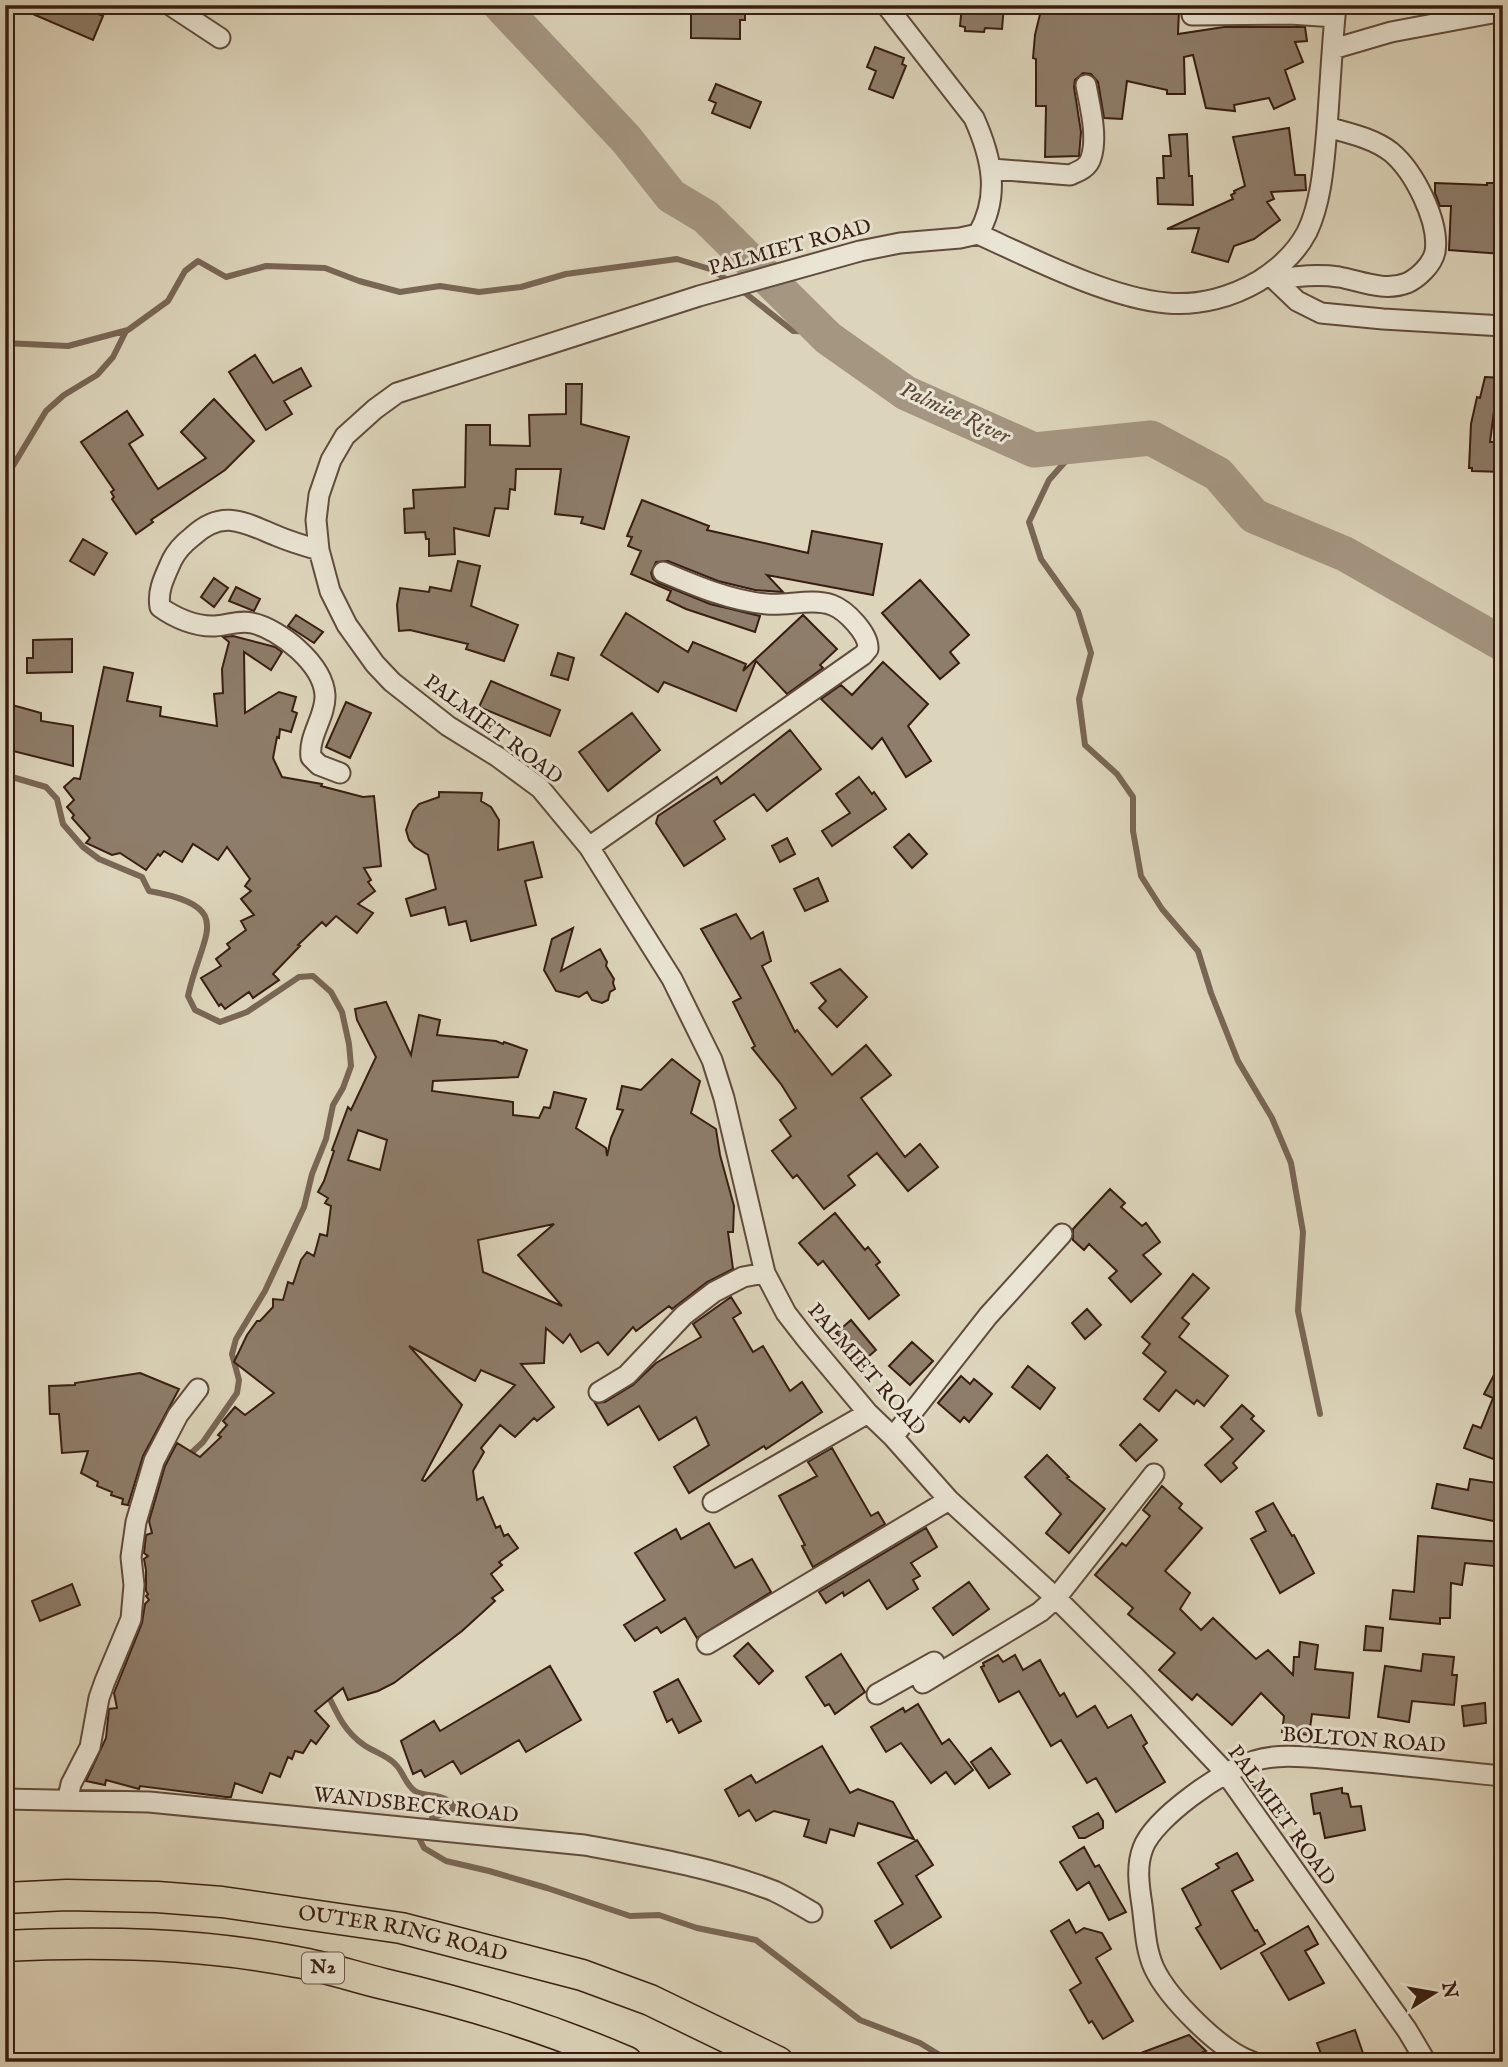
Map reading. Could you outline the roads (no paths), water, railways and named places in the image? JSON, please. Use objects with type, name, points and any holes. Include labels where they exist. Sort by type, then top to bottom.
[{"type":"highway","name":"OUTER RING ROAD","points":[[5,1898],[66,1895],[157,1897],[222,1902],[401,1928],[583,1975],[650,2000],[778,2062]]},
{"type":"highway","name":"N2","points":[[5,1946],[126,1943],[209,1949],[298,1962],[470,2005],[567,2036],[627,2062]]},
{"type":"street","points":[[170,5],[220,38]]},
{"type":"street","points":[[886,5],[974,118],[987,149],[992,183],[988,218],[978,234],[1044,264],[1117,292],[1166,303],[1202,302],[1239,293],[1272,277],[1307,232],[1325,157],[1335,11],[1192,15]]},
{"type":"street","points":[[1333,49],[1391,32],[1503,11]]},
{"type":"street","points":[[992,169],[1070,175],[1083,170],[1091,159],[1093,143],[1086,85]]},
{"type":"street","points":[[1272,277],[1339,277],[1384,287],[1406,283],[1423,272],[1435,254],[1434,229],[1410,172],[1390,151],[1366,138],[1327,127]]},
{"type":"street","name":"PALMIET ROAD","points":[[978,234],[960,239],[900,243],[860,251],[699,296],[397,393],[374,409],[345,436],[331,460],[318,495],[316,520],[319,550],[330,591],[347,625],[375,664],[414,701],[540,788],[589,847],[672,979],[712,1060],[724,1098],[765,1273],[786,1312],[868,1413],[949,1500],[1053,1595],[1225,1772],[1407,2030],[1426,2062]]},
{"type":"street","points":[[1272,277],[1297,301],[1321,313],[1503,326]]},
{"type":"street","points":[[319,550],[234,519],[222,519],[196,533],[176,552],[161,585],[159,597],[160,607],[192,623],[213,626],[250,622],[267,628],[298,649],[314,666],[325,694],[320,723],[311,747],[311,757],[319,765],[340,773]]},
{"type":"street","points":[[589,847],[868,649],[866,638],[841,610],[834,606],[819,603],[764,604],[706,590],[663,572]]},
{"type":"street","points":[[893,1437],[988,1316],[1062,1234]]},
{"type":"street","points":[[599,1392],[627,1375],[684,1315],[715,1292],[743,1277],[765,1273]]},
{"type":"street","points":[[70,1791],[90,1747],[99,1698],[131,1619],[134,1585],[131,1558],[136,1522],[154,1461],[178,1415],[198,1389]]},
{"type":"street","points":[[713,1502],[868,1413]]},
{"type":"street","points":[[923,1683],[1040,1612],[1154,1474]]},
{"type":"street","points":[[707,1644],[949,1500]]},
{"type":"street","points":[[877,1695],[1053,1595]]},
{"type":"street","name":"BOLTON ROAD","points":[[1253,2062],[1228,2050],[1209,2034],[1162,1983],[1147,1948],[1140,1895],[1138,1867],[1142,1848],[1150,1834],[1163,1820],[1225,1772],[1268,1757],[1298,1756],[1388,1762],[1503,1776]]},
{"type":"street","name":"WANDSBECK ROAD","points":[[5,1798],[70,1791],[584,1845],[726,1876],[774,1891],[812,1912]]},
{"type":"waterway","name":"Palmiet River","points":[[500,5],[626,139],[671,196],[706,217],[828,338],[906,393],[1034,450],[1151,438],[1218,474],[1254,516],[1345,554],[1503,644]]},
{"type":"waterway","points":[[5,343],[68,346],[128,330],[168,301],[185,271],[198,261],[226,277],[266,266],[325,268],[400,292],[440,286],[479,292],[521,287],[566,274],[677,259],[713,270],[731,283]]},
{"type":"waterway","points":[[740,289],[793,331],[823,332]]},
{"type":"waterway","points":[[5,479],[46,411],[64,395],[97,375],[113,357],[126,331]]},
{"type":"waterway","points":[[1080,445],[1049,480],[1029,522],[1041,559],[1078,611],[1091,653],[1079,699],[1085,745],[1117,774],[1133,797],[1133,831],[1141,876],[1162,909],[1198,951],[1211,993],[1238,1061],[1272,1118],[1291,1163],[1303,1232],[1298,1311],[1320,1414]]},
{"type":"waterway","points":[[5,775],[46,787],[57,799],[63,824],[83,847],[99,859],[142,877],[149,891],[195,905],[204,915],[207,926],[205,940],[188,996],[195,1010],[220,1022],[247,1012],[299,977],[313,976],[331,992],[342,1012],[351,1066],[333,1105],[326,1139],[312,1174],[304,1207],[265,1291],[236,1339],[232,1354],[239,1380],[237,1393],[203,1442],[188,1456]]},
{"type":"waterway","points":[[327,1693],[352,1734],[364,1745],[393,1762],[415,1791],[440,1797],[454,1806],[451,1811],[432,1818]]},
{"type":"waterway","points":[[419,1838],[424,1848],[446,1861],[547,1888],[630,1916],[659,1915],[697,1928],[756,1940],[860,2020],[920,2043],[951,2062]]}]
